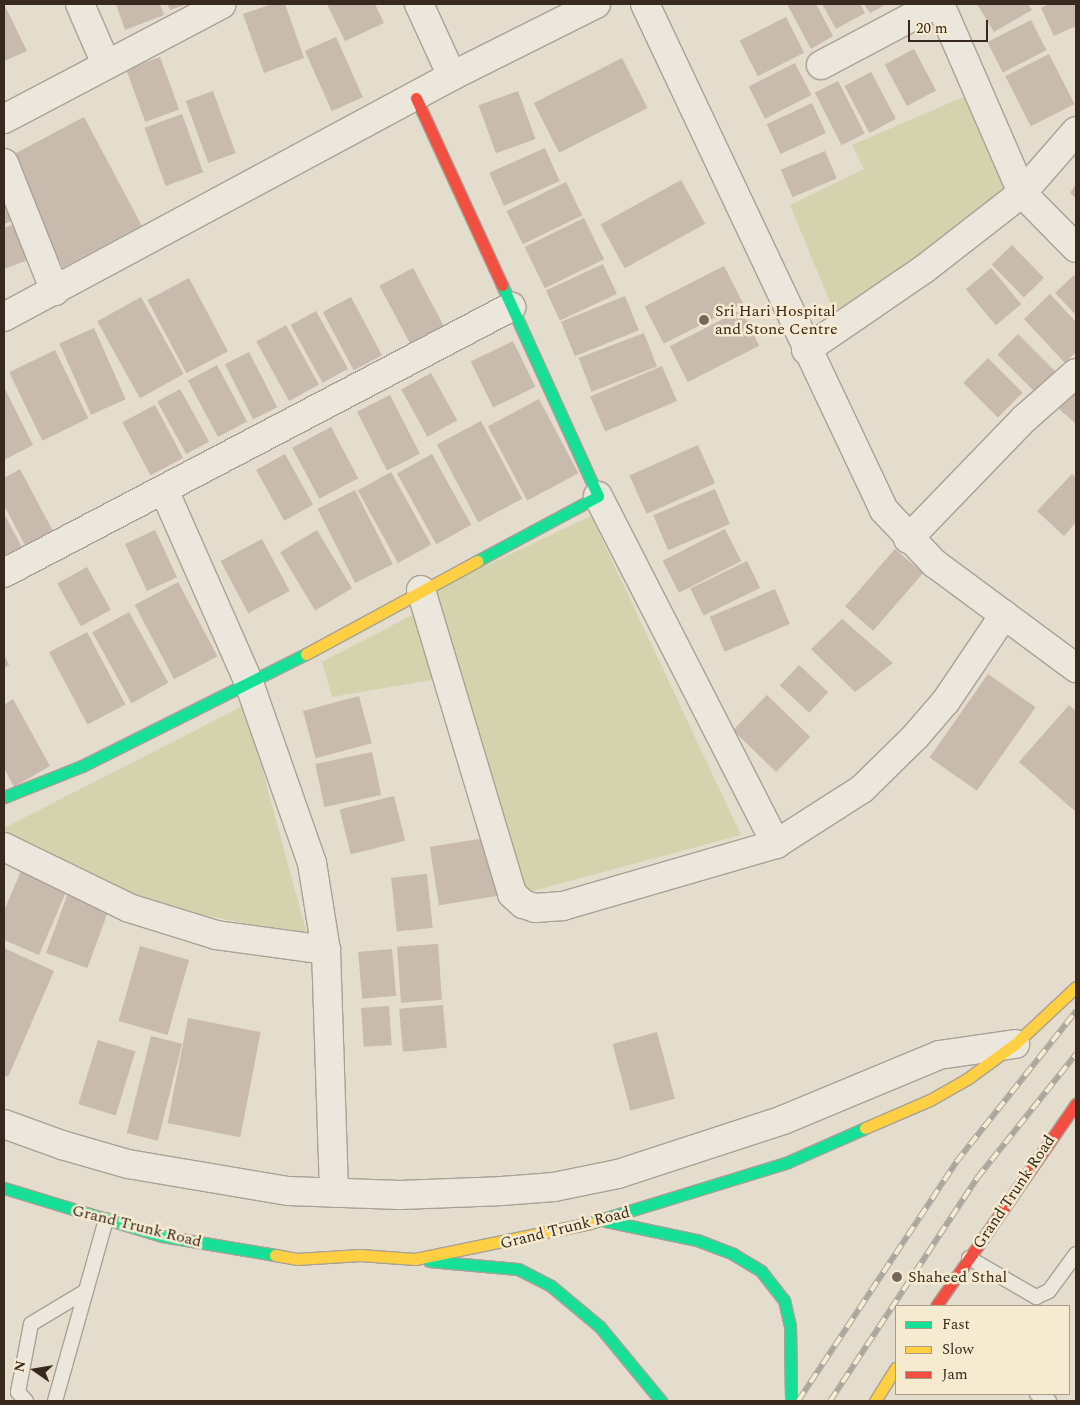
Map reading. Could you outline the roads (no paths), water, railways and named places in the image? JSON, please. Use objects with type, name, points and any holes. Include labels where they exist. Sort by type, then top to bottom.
[{"type":"main road","points":[[4,797],[82,766],[249,684],[598,496],[416,98]]},
{"type":"main road","name":"Grand Trunk Road","points":[[4,1188],[162,1236],[297,1259],[360,1255],[415,1260],[604,1220],[788,1162],[930,1100],[967,1079],[1014,1044],[1076,987]]},
{"type":"main road","name":"Grand Trunk Road","points":[[937,1305],[1076,1104]]},
{"type":"main road","points":[[604,1220],[697,1240],[733,1254],[761,1272],[784,1300],[790,1326],[791,1401]]},
{"type":"main road","points":[[415,1260],[518,1268],[552,1286],[600,1327],[661,1401]]},
{"type":"main road","points":[[875,1401],[895,1370]]},
{"type":"street","points":[[80,4],[106,64]]},
{"type":"street","points":[[4,119],[222,4]]},
{"type":"street","points":[[419,4],[452,76]]},
{"type":"street","points":[[4,317],[416,98],[452,76],[596,4]]},
{"type":"street","points":[[645,4],[806,350],[884,510],[908,539],[934,563],[1076,668]]},
{"type":"street","points":[[821,65],[938,4],[1022,193],[1076,248]]},
{"type":"street","points":[[806,350],[923,270],[1022,193],[1076,131]]},
{"type":"street","points":[[4,163],[56,291]]},
{"type":"street","points":[[4,573],[511,307]]},
{"type":"street","points":[[908,539],[1024,419],[1076,373]]},
{"type":"street","points":[[164,490],[249,684],[312,863],[326,950],[334,1193]]},
{"type":"street","points":[[598,496],[776,844]]},
{"type":"street","points":[[421,590],[512,894],[523,904],[535,908],[563,906],[776,844],[862,789],[915,737],[946,701],[1004,615]]},
{"type":"street","points":[[4,847],[129,908],[216,935],[326,950]]},
{"type":"street","points":[[4,1124],[62,1145],[128,1164],[228,1182],[334,1193],[400,1195],[554,1187],[618,1174],[783,1120],[939,1055],[1014,1044]]},
{"type":"lane","points":[[55,1401],[106,1220]]},
{"type":"lane","points":[[969,1258],[1036,1297],[1049,1291],[1076,1254]]},
{"type":"lane","points":[[26,1401],[18,1392],[31,1324],[86,1291]]},
{"type":"railway","points":[[798,1401],[956,1162],[1076,1011]]},
{"type":"railway","points":[[830,1401],[977,1178],[1076,1054]]},
{"type":"place","name":"Sri Hari Hospital and Stone Centre","points":[[704,320]]},
{"type":"place","name":"Shaheed Sthal","points":[[897,1277]]}]
